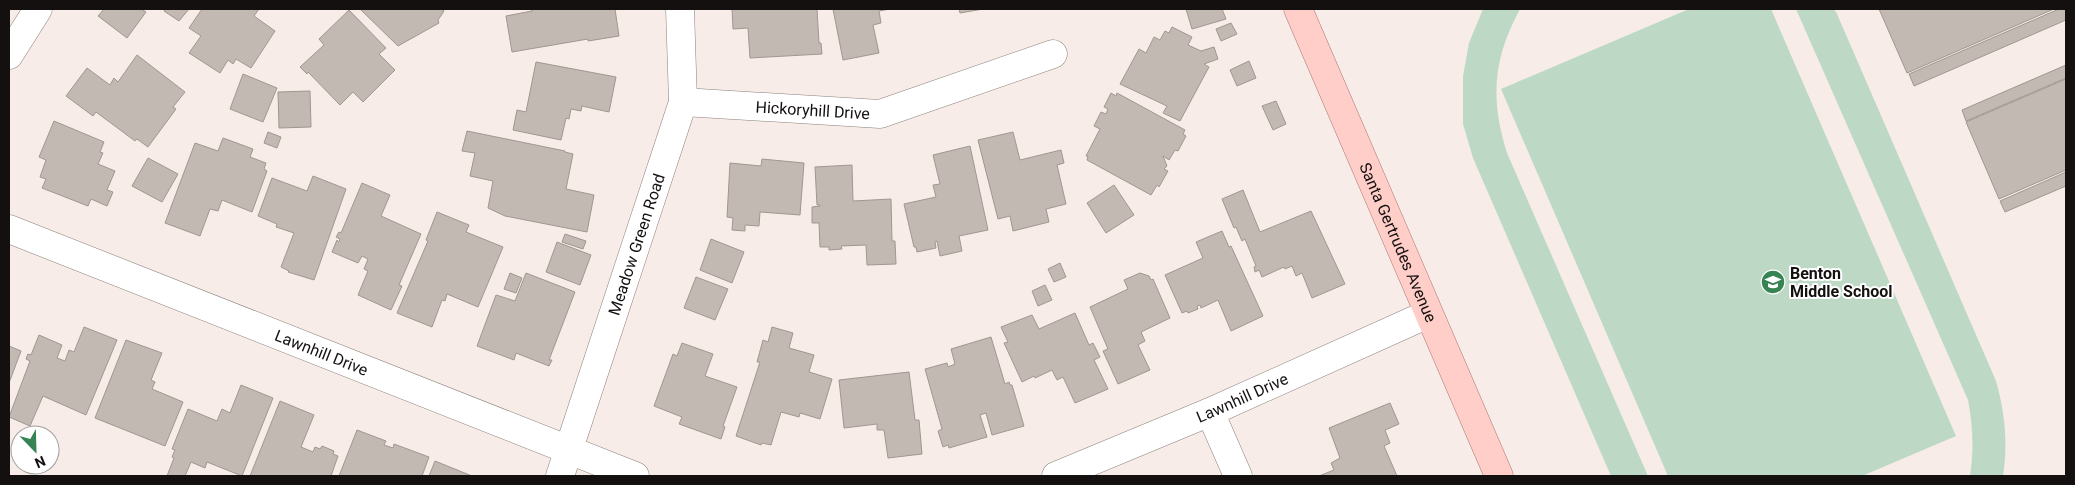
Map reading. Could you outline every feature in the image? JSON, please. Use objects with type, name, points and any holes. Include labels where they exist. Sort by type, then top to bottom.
[{"type":"main road","name":"Santa Gertrudes Avenue","points":[[1298,9],[1499,476]]},
{"type":"street","points":[[9,55],[38,9]]},
{"type":"street","name":"Meadow Green Road","points":[[560,476],[683,102],[680,9]]},
{"type":"street","name":"Hickoryhill Drive","points":[[683,102],[880,114],[1053,54]]},
{"type":"street","name":"Lawnhill Drive","points":[[9,229],[635,476]]},
{"type":"street","name":"Lawnhill Drive","points":[[1056,476],[1210,412],[1428,314]]},
{"type":"street","points":[[1210,412],[1238,476]]},
{"type":"green space","points":[[1483,9],[1520,9],[1504,45],[1497,80],[1498,115],[1507,153],[1648,476],[1611,476],[1473,158],[1463,124],[1463,76],[1469,43]]},
{"type":"green space","points":[[1689,9],[1771,9],[1956,436],[1862,476],[1668,476],[1501,89]]},
{"type":"green space","points":[[1796,9],[1834,9],[1837,14],[1996,381],[2005,428],[2003,476],[1970,476],[1972,438],[1968,400]]},
{"type":"building","points":[[104,9],[141,9],[146,12],[127,38],[98,16]]},
{"type":"building","points":[[165,9],[189,9],[179,21],[164,11]]},
{"type":"building","points":[[202,9],[259,9],[254,16],[275,31],[251,68],[236,59],[233,64],[228,60],[220,73],[189,53],[201,36],[189,28]]},
{"type":"building","points":[[360,9],[442,9],[444,11],[438,20],[439,23],[398,46]]},
{"type":"building","points":[[531,9],[615,9],[619,36],[588,41],[588,39],[512,52],[506,16],[532,11]]},
{"type":"building","points":[[732,9],[817,9],[819,43],[821,43],[822,54],[750,58],[748,28],[733,29]]},
{"type":"building","points":[[833,9],[890,9],[879,11],[881,23],[873,25],[879,53],[843,60]]},
{"type":"building","points":[[959,9],[983,9],[960,13]]},
{"type":"building","points":[[1186,9],[1222,9],[1226,19],[1192,29]]},
{"type":"building","points":[[1879,9],[2054,9],[1907,73]]},
{"type":"building","points":[[2059,9],[2066,9],[2066,20],[1914,86],[1909,74]]},
{"type":"building","points":[[349,10],[386,48],[379,54],[395,70],[363,102],[353,92],[340,105],[308,72],[307,74],[300,67],[324,45],[319,39]]},
{"type":"building","points":[[1231,23],[1237,34],[1221,41],[1216,29]]},
{"type":"building","points":[[1172,27],[1192,37],[1188,45],[1201,51],[1214,47],[1218,59],[1204,64],[1209,67],[1180,121],[1163,113],[1167,106],[1120,84],[1139,49],[1146,53],[1154,37],[1160,40],[1165,31],[1169,33]]},
{"type":"building","points":[[137,55],[185,92],[173,107],[176,109],[148,147],[137,139],[135,141],[96,112],[93,116],[66,96],[87,68],[110,85],[114,78],[118,82]]},
{"type":"building","points":[[1249,61],[1256,78],[1237,86],[1230,70]]},
{"type":"building","points":[[536,62],[616,77],[609,112],[582,106],[581,111],[571,109],[569,119],[566,118],[561,140],[513,130],[517,110],[526,112]]},
{"type":"building","points":[[2066,65],[2066,78],[1966,121],[1962,110]]},
{"type":"building","points":[[243,74],[277,88],[263,122],[230,109]]},
{"type":"building","points":[[2066,79],[2066,170],[1999,199],[1966,122]]},
{"type":"building","points":[[310,91],[311,127],[279,128],[278,92]]},
{"type":"building","points":[[1111,93],[1116,96],[1117,93],[1185,130],[1183,134],[1186,136],[1178,151],[1175,150],[1169,160],[1163,156],[1167,166],[1164,169],[1168,171],[1159,187],[1157,185],[1151,195],[1087,160],[1088,156],[1086,156],[1100,129],[1094,126],[1101,112],[1106,114],[1108,109],[1104,107]]},
{"type":"building","points":[[1276,101],[1286,124],[1273,130],[1262,106]]},
{"type":"building","points":[[54,121],[104,142],[100,152],[103,153],[98,164],[115,171],[107,190],[113,192],[107,206],[91,199],[88,206],[42,188],[46,179],[40,177],[46,160],[39,157]]},
{"type":"building","points":[[467,131],[573,154],[566,189],[594,195],[587,232],[505,216],[488,208],[493,181],[470,176],[475,153],[462,151]]},
{"type":"building","points":[[268,132],[281,137],[277,148],[264,143]]},
{"type":"building","points":[[1013,132],[1020,160],[1061,150],[1064,163],[1057,165],[1066,204],[1046,209],[1049,222],[1013,231],[1010,216],[998,219],[978,140]]},
{"type":"building","points":[[223,138],[253,149],[250,157],[266,163],[264,169],[267,171],[252,212],[222,200],[218,211],[210,209],[200,236],[165,223],[195,143],[218,151]]},
{"type":"building","points":[[970,146],[988,230],[959,236],[962,251],[940,256],[937,241],[935,242],[936,248],[917,252],[916,247],[914,247],[904,204],[936,197],[933,185],[940,184],[933,155]]},
{"type":"building","points":[[148,158],[178,174],[162,202],[132,186]]},
{"type":"building","points":[[762,159],[804,163],[800,215],[760,212],[759,226],[745,225],[745,231],[732,230],[733,218],[727,217],[730,163],[761,166]]},
{"type":"building","points":[[852,165],[853,201],[891,199],[892,241],[895,241],[896,264],[867,265],[866,245],[841,246],[842,249],[829,250],[829,247],[820,247],[819,223],[812,223],[812,207],[820,206],[817,205],[815,167]]},
{"type":"building","points":[[2066,172],[2066,186],[2005,212],[2000,201]]},
{"type":"building","points":[[313,176],[346,189],[314,280],[288,272],[281,267],[294,233],[276,227],[277,224],[258,216],[272,178],[307,191]]},
{"type":"building","points":[[362,183],[390,195],[381,216],[421,234],[399,285],[402,286],[391,310],[358,295],[368,271],[364,269],[368,259],[362,256],[358,263],[332,252],[337,240],[339,242],[340,239],[336,237],[339,232],[341,233]]},
{"type":"building","points":[[1114,185],[1134,215],[1106,233],[1087,203]]},
{"type":"building","points":[[1243,190],[1260,232],[1311,211],[1345,284],[1312,298],[1302,273],[1296,276],[1292,266],[1285,269],[1284,267],[1262,277],[1259,270],[1255,272],[1254,267],[1256,266],[1245,239],[1242,241],[1236,227],[1234,228],[1222,199]]},
{"type":"building","points":[[437,212],[469,225],[466,232],[503,247],[478,307],[447,294],[445,301],[442,300],[432,327],[397,313],[428,241],[426,240]]},
{"type":"building","points":[[1222,231],[1229,247],[1231,246],[1263,316],[1231,331],[1218,300],[1201,308],[1200,305],[1197,306],[1198,309],[1188,313],[1187,311],[1182,313],[1165,275],[1203,258],[1196,242]]},
{"type":"building","points":[[565,234],[586,241],[583,249],[562,242]]},
{"type":"building","points":[[711,239],[744,252],[732,283],[700,270]]},
{"type":"building","points":[[557,242],[591,255],[580,285],[546,272]]},
{"type":"building","points":[[1060,263],[1066,277],[1054,282],[1048,269]]},
{"type":"building","points":[[510,273],[522,278],[516,293],[504,289]]},
{"type":"building","points":[[526,273],[575,292],[549,360],[552,360],[549,366],[516,353],[514,360],[477,346],[496,295],[515,301]]},
{"type":"building","points":[[1140,273],[1149,276],[1151,280],[1153,279],[1170,318],[1141,332],[1145,341],[1138,345],[1150,370],[1118,384],[1103,351],[1108,349],[1090,307],[1128,289],[1124,280]]},
{"type":"building","points":[[696,277],[728,289],[715,320],[684,308]]},
{"type":"building","points":[[1045,285],[1052,300],[1038,306],[1032,291]]},
{"type":"building","points":[[1075,313],[1089,345],[1093,343],[1100,357],[1094,360],[1108,389],[1075,403],[1063,377],[1057,380],[1052,370],[1022,382],[1004,343],[1008,342],[1001,327],[1032,315],[1039,329]]},
{"type":"building","points":[[84,327],[117,340],[86,415],[43,396],[30,425],[9,417],[30,361],[26,359],[28,354],[31,355],[39,335],[62,345],[57,358],[65,361],[69,350],[74,352]]},
{"type":"building","points":[[772,327],[793,333],[789,348],[814,355],[809,372],[832,379],[820,419],[800,413],[799,417],[781,412],[771,445],[762,443],[761,445],[736,436],[760,362],[757,362],[763,340],[768,342]]},
{"type":"building","points":[[991,337],[1005,384],[1009,382],[1012,385],[1024,426],[992,435],[986,413],[980,415],[987,437],[949,448],[948,445],[943,447],[938,431],[942,429],[925,369],[947,363],[948,367],[955,364],[951,349]]},
{"type":"building","points":[[126,340],[162,353],[151,380],[155,382],[152,389],[183,402],[165,446],[95,418]]},
{"type":"building","points":[[682,343],[713,354],[705,376],[737,387],[723,426],[725,427],[721,439],[679,424],[682,417],[654,406],[673,354],[677,356]]},
{"type":"building","points":[[9,346],[21,351],[9,383]]},
{"type":"building","points":[[909,372],[915,420],[919,420],[922,454],[888,458],[884,430],[877,430],[877,424],[844,428],[839,380]]},
{"type":"building","points":[[241,385],[273,398],[242,476],[207,462],[205,468],[191,462],[185,476],[167,476],[174,458],[172,457],[175,450],[172,449],[188,409],[217,421],[222,409],[230,413]]},
{"type":"building","points":[[280,401],[314,415],[301,447],[313,452],[315,447],[320,449],[322,446],[334,451],[333,454],[338,456],[331,476],[250,476]]},
{"type":"building","points":[[1390,403],[1399,424],[1385,430],[1390,443],[1384,446],[1397,476],[1319,476],[1334,470],[1331,463],[1340,458],[1329,428]]},
{"type":"building","points":[[357,430],[386,441],[384,445],[393,448],[394,444],[429,457],[422,476],[339,476]]},
{"type":"building","points":[[435,461],[472,476],[429,476]]},
{"type":"place","name":"Benton Middle School","points":[[1773,282]]}]
